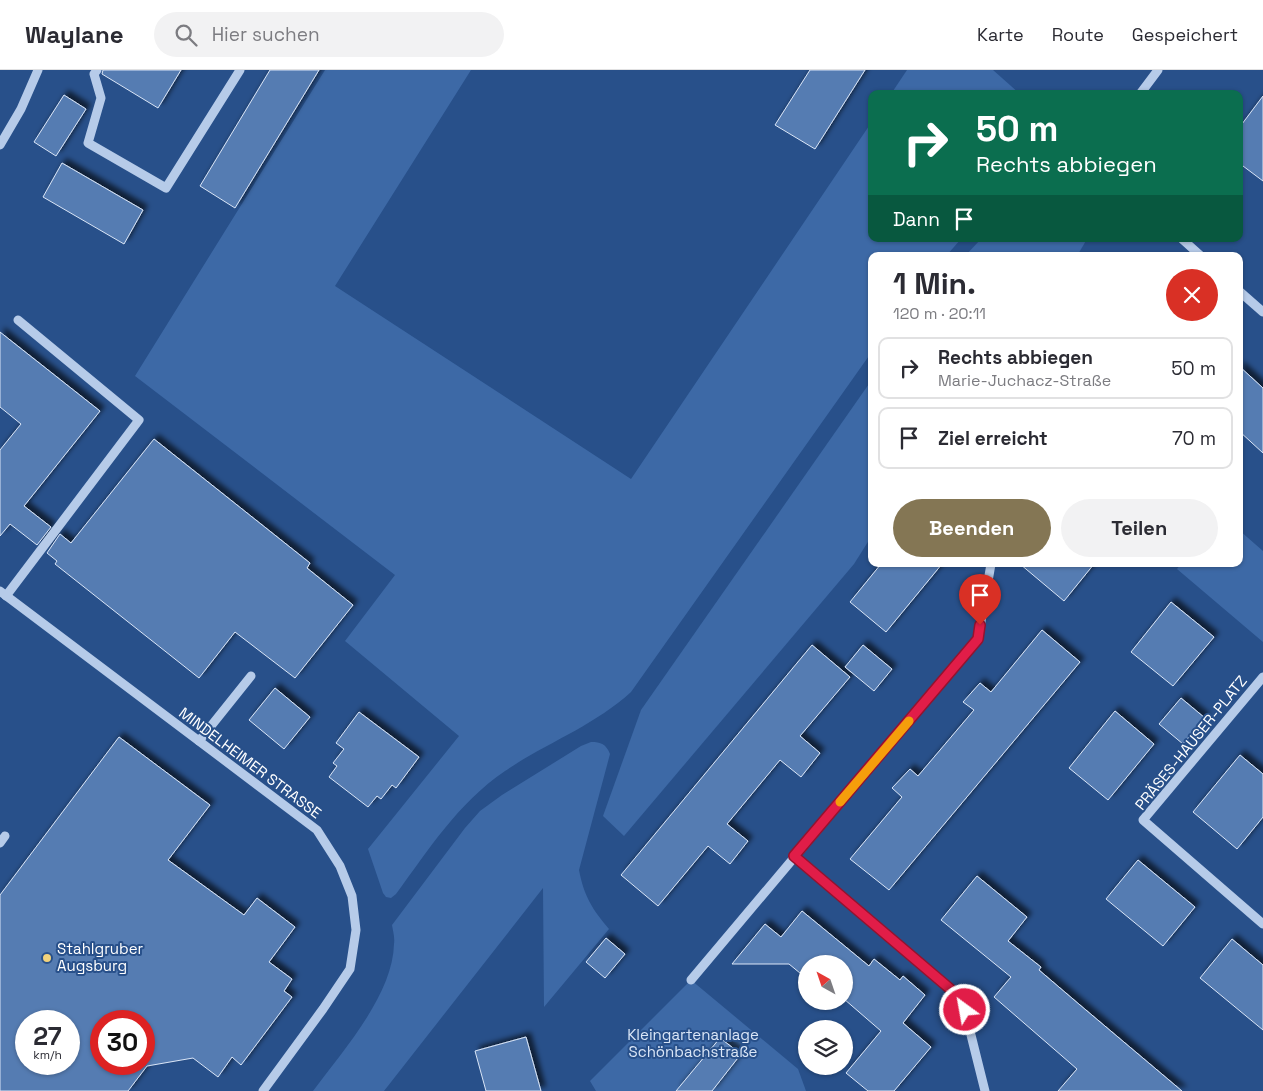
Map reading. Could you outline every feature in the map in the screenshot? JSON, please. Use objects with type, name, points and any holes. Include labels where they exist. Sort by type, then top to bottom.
[{"type":"street","points":[[0,145],[21,109],[38,70]]},
{"type":"street","points":[[97,70],[94,74],[101,98],[88,143],[166,188],[240,70]]},
{"type":"street","points":[[1143,90],[1158,70]]},
{"type":"street","points":[[1185,242],[1197,252]]},
{"type":"street","points":[[1243,294],[1263,312]]},
{"type":"street","points":[[3,594],[139,420],[18,320]]},
{"type":"street","points":[[691,980],[978,639],[990,567]]},
{"type":"street","name":"MINDELHEIMER STRASSE","points":[[3,594],[317,830],[340,866],[352,896],[356,930],[350,969],[323,1009],[262,1091]]},
{"type":"street","points":[[199,741],[251,676]]},
{"type":"street","name":"PRÄSES-HAUSER-PLATZ","points":[[1263,677],[1143,820],[1263,924]]},
{"type":"street","points":[[794,856],[962,999],[985,1091]]},
{"type":"green space","points":[[325,70],[471,70],[335,286],[631,479],[868,127],[868,242],[958,242],[950,252],[868,252],[868,357],[631,692],[586,725],[521,761],[488,784],[458,812],[391,898],[386,897],[383,893],[368,849],[459,736],[345,641],[395,575],[135,376]]},
{"type":"green space","points":[[907,70],[993,70],[1016,90],[894,90]]},
{"type":"green space","points":[[978,242],[1085,242],[1079,252],[969,252]]},
{"type":"green space","points":[[868,385],[868,542],[854,564],[624,836],[603,816],[641,710]]},
{"type":"green space","points":[[1243,534],[1263,551],[1263,642],[1177,569],[1179,567],[1243,567]]},
{"type":"green space","points":[[591,742],[603,744],[610,754],[579,870],[583,887],[590,902],[609,929],[544,1007],[543,888],[384,1091],[313,1091],[351,1041],[376,1003],[391,963],[394,944],[392,925],[465,828],[480,811],[502,795],[581,746]]},
{"type":"green space","name":"Kleingartenanlage Schönbachstraße","points":[[691,980],[798,1069],[798,1075],[800,1075],[806,1091],[596,1091],[590,1081]]},
{"type":"building","points":[[103,70],[181,70],[158,108],[102,74]]},
{"type":"building","points":[[270,70],[319,70],[235,208],[200,186]]},
{"type":"building","points":[[810,70],[865,70],[815,149],[775,125]]},
{"type":"building","points":[[64,95],[86,109],[56,156],[34,142]]},
{"type":"building","points":[[1263,96],[1263,181],[1243,166],[1243,123]]},
{"type":"building","points":[[62,163],[143,210],[124,244],[43,197]]},
{"type":"building","points":[[0,332],[100,411],[24,506],[51,527],[37,545],[10,524],[0,536],[0,450],[21,424],[0,407]]},
{"type":"building","points":[[1243,370],[1263,388],[1263,453],[1243,435]]},
{"type":"building","points":[[154,439],[310,563],[307,568],[353,605],[295,678],[235,632],[199,678],[55,564],[57,561],[47,553],[60,534],[71,543]]},
{"type":"building","points":[[879,567],[940,567],[886,632],[850,602]]},
{"type":"building","points":[[1024,567],[1092,567],[1064,601]]},
{"type":"building","points":[[1171,602],[1214,637],[1173,686],[1131,652]]},
{"type":"building","points":[[1042,630],[1080,662],[889,890],[850,859],[902,797],[892,788],[910,769],[918,776],[974,710],[963,702],[980,683],[991,692]]},
{"type":"building","points":[[812,645],[850,677],[800,736],[820,753],[801,777],[780,760],[727,824],[748,841],[730,864],[708,846],[658,906],[621,875]]},
{"type":"building","points":[[863,645],[892,669],[874,691],[845,667]]},
{"type":"building","points":[[275,688],[310,717],[284,749],[249,720]]},
{"type":"building","points":[[1181,698],[1205,718],[1183,744],[1159,724]]},
{"type":"building","points":[[1115,711],[1154,744],[1108,800],[1069,768]]},
{"type":"building","points":[[359,712],[419,757],[396,788],[392,785],[381,799],[377,796],[368,807],[329,777],[337,766],[333,763],[344,749],[336,743]]},
{"type":"building","points":[[119,737],[210,805],[168,860],[244,915],[257,898],[295,927],[269,962],[292,979],[284,991],[292,997],[241,1065],[232,1057],[218,1077],[193,1058],[155,1065],[155,1010],[90,1010],[90,1075],[140,1075],[128,1091],[0,1091],[0,895]]},
{"type":"building","points":[[1240,755],[1263,774],[1263,817],[1237,849],[1193,812]]},
{"type":"building","points":[[1138,860],[1195,907],[1163,946],[1106,899]]},
{"type":"building","points":[[977,876],[1027,917],[1008,941],[1041,967],[1039,970],[1182,1091],[1058,1091],[1077,1069],[994,997],[1011,977],[941,920]]},
{"type":"building","points":[[802,911],[869,966],[874,959],[900,980],[903,976],[925,995],[903,1023],[931,1047],[894,1091],[868,1091],[848,1075],[853,1075],[853,1065],[881,1031],[853,1007],[853,955],[798,955],[798,971],[789,964],[732,964],[765,924],[781,937]]},
{"type":"building","points":[[606,938],[625,954],[605,978],[586,962]]},
{"type":"building","points":[[1232,939],[1263,965],[1263,1030],[1200,978]]},
{"type":"building","points":[[526,1037],[541,1091],[486,1091],[475,1051]]},
{"type":"building","points":[[720,1038],[741,1054],[712,1091],[676,1091]]},
{"type":"slow traffic","points":[[840,802],[909,721]]},
{"type":"place","name":"Stahlgruber Augsburg","points":[[47,958]]},
{"type":"route","points":[[965,1010],[962,999],[794,856],[978,639],[980,625]]}]
